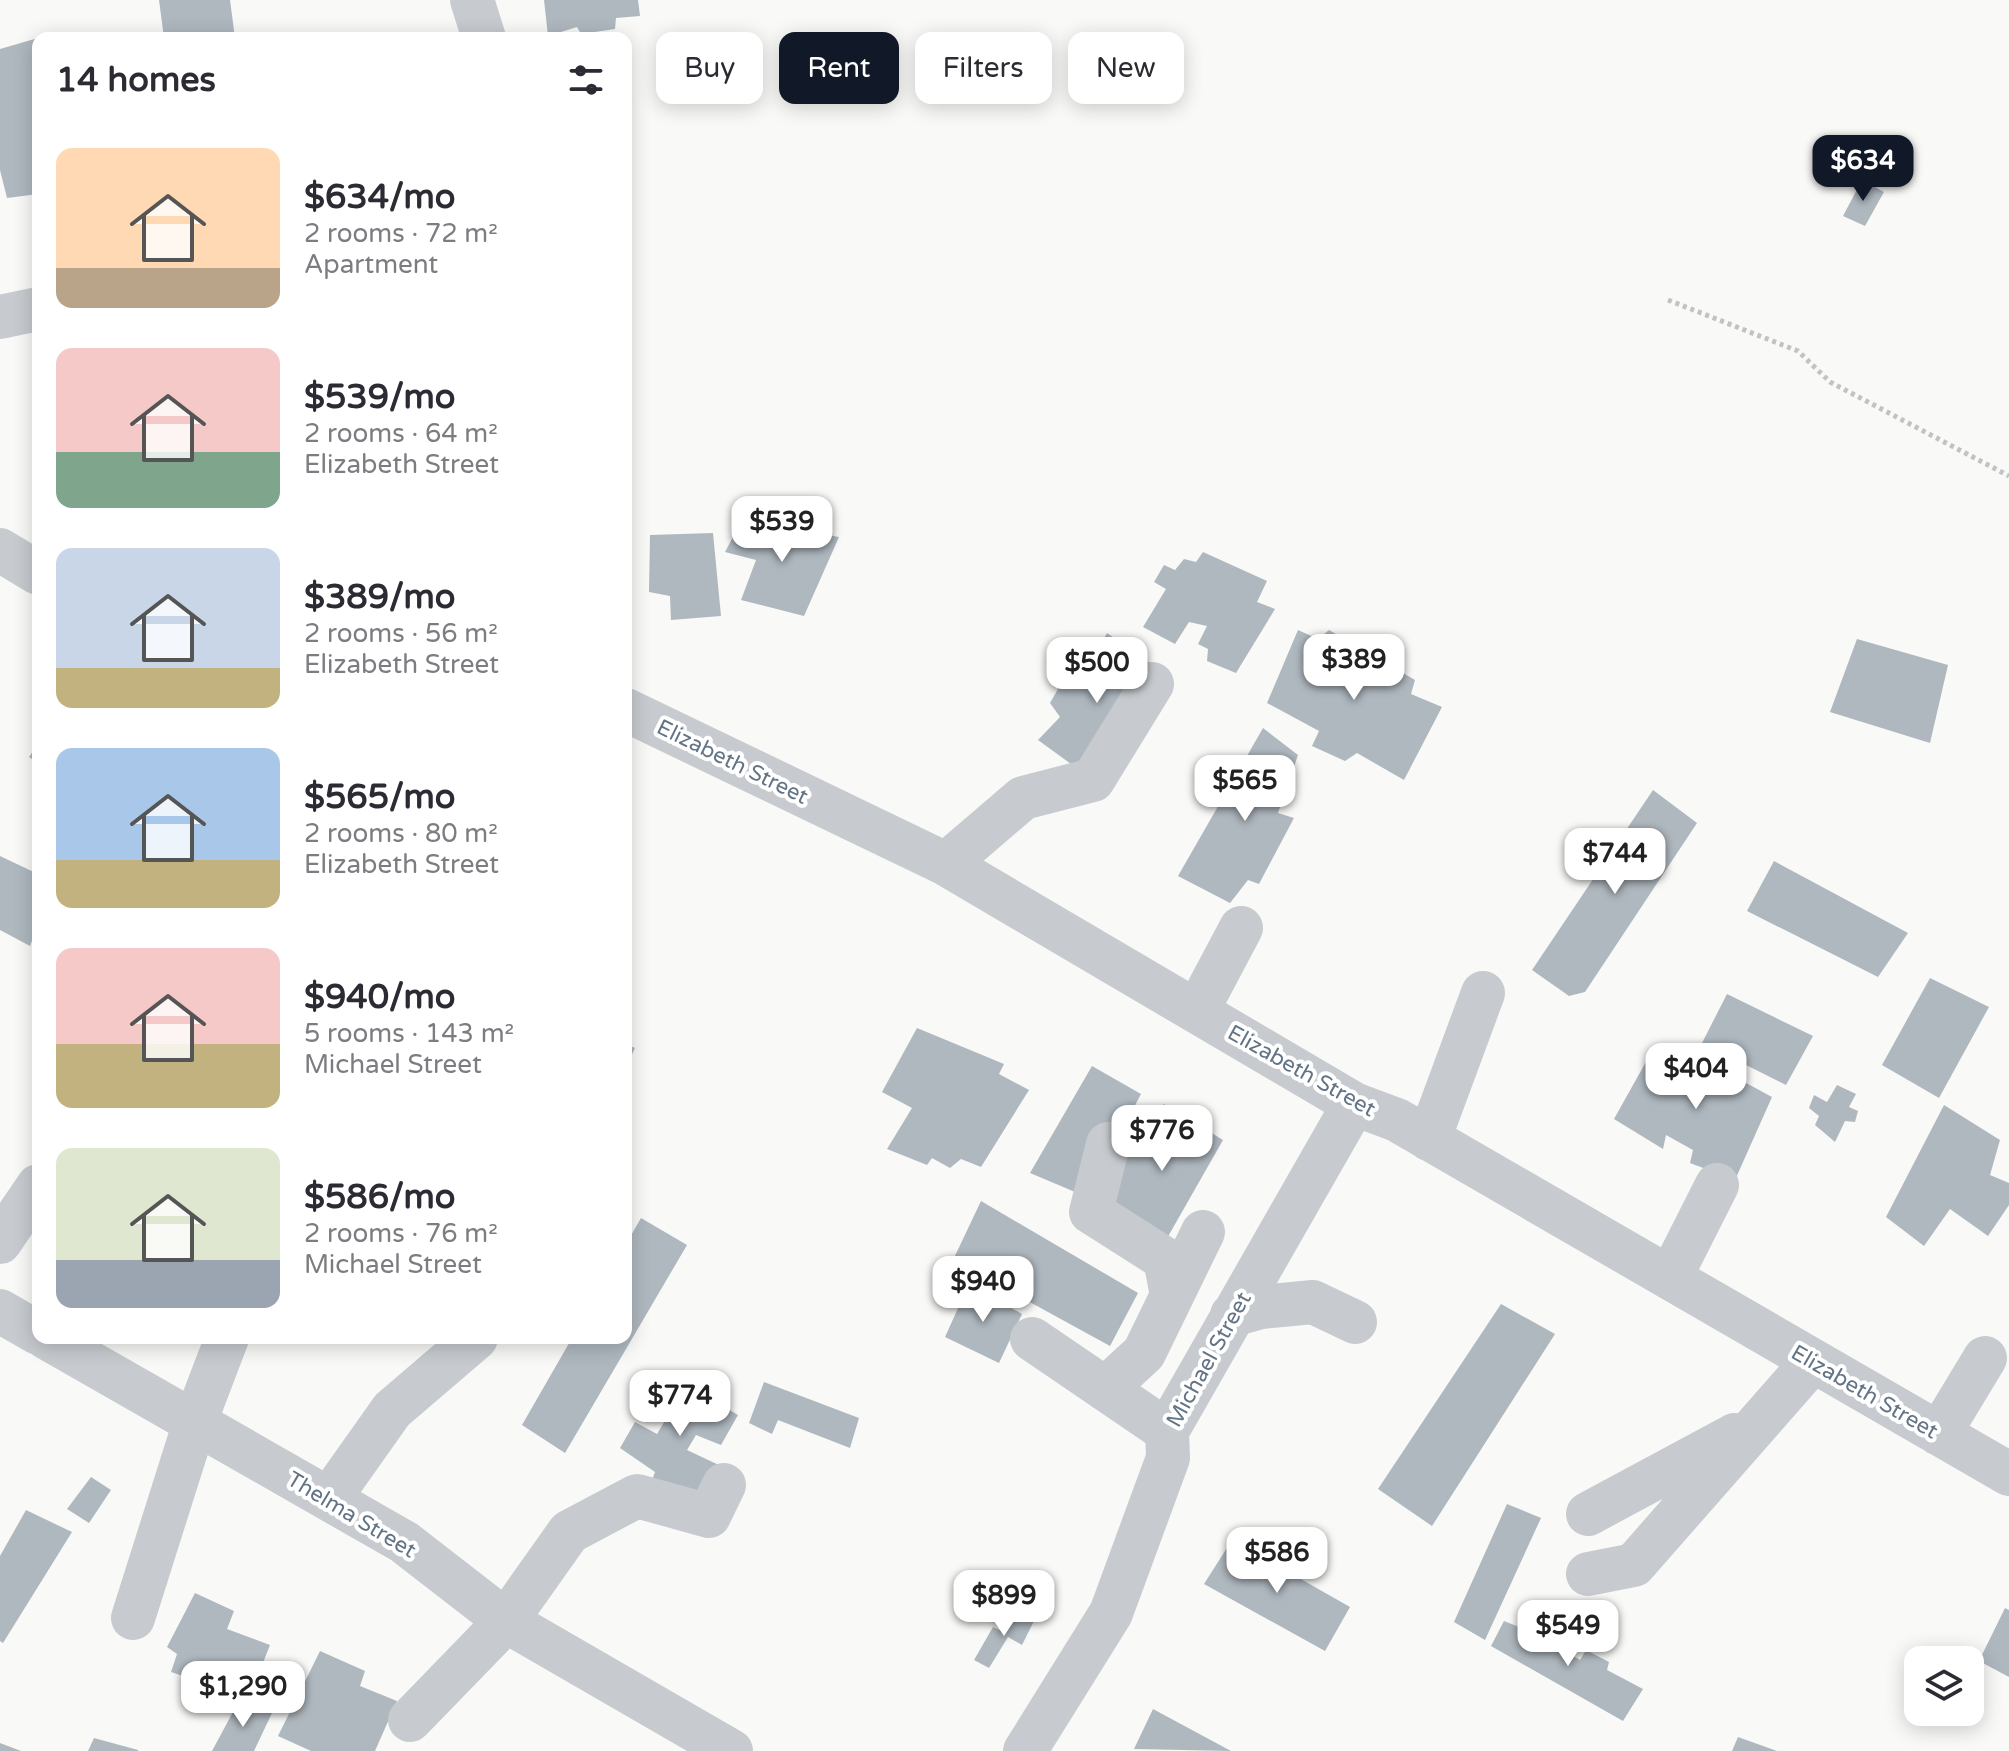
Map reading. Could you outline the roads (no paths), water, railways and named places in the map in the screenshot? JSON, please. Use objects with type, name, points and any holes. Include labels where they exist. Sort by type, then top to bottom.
[{"type":"street","points":[[472,0],[482,32]]},
{"type":"street","points":[[0,317],[32,310]]},
{"type":"street","points":[[0,550],[32,569]]},
{"type":"street","points":[[946,864],[1023,798],[1093,780],[1152,684]]},
{"type":"street","name":"Elizabeth Street","points":[[632,713],[946,864],[1354,1104],[1397,1120],[2009,1474]]},
{"type":"street","points":[[1197,1011],[1241,928]]},
{"type":"street","points":[[1429,1139],[1483,993]]},
{"type":"street","name":"Michael Street","points":[[1025,1751],[1111,1613],[1168,1458],[1167,1431],[1354,1104]]},
{"type":"street","points":[[1108,1144],[1091,1212],[1165,1259],[1172,1295]]},
{"type":"street","points":[[1670,1278],[1717,1185]]},
{"type":"street","points":[[0,1242],[32,1195]]},
{"type":"street","points":[[1105,1389],[1144,1353],[1203,1232]]},
{"type":"street","points":[[1232,1315],[1261,1307],[1313,1302],[1355,1322]]},
{"type":"street","points":[[0,1311],[32,1330]]},
{"type":"street","points":[[1032,1339],[1167,1431]]},
{"type":"street","name":"Thelma Street","points":[[58,1344],[404,1542],[506,1621],[731,1751]]},
{"type":"street","points":[[133,1618],[195,1422],[225,1344]]},
{"type":"street","points":[[329,1499],[392,1410],[469,1344]]},
{"type":"street","points":[[1939,1434],[1985,1358]]},
{"type":"street","points":[[1588,1574],[1634,1565],[1813,1361]]},
{"type":"street","points":[[1588,1514],[1758,1423]]},
{"type":"street","points":[[410,1720],[506,1621],[569,1532],[637,1496],[709,1516],[724,1485]]}]
